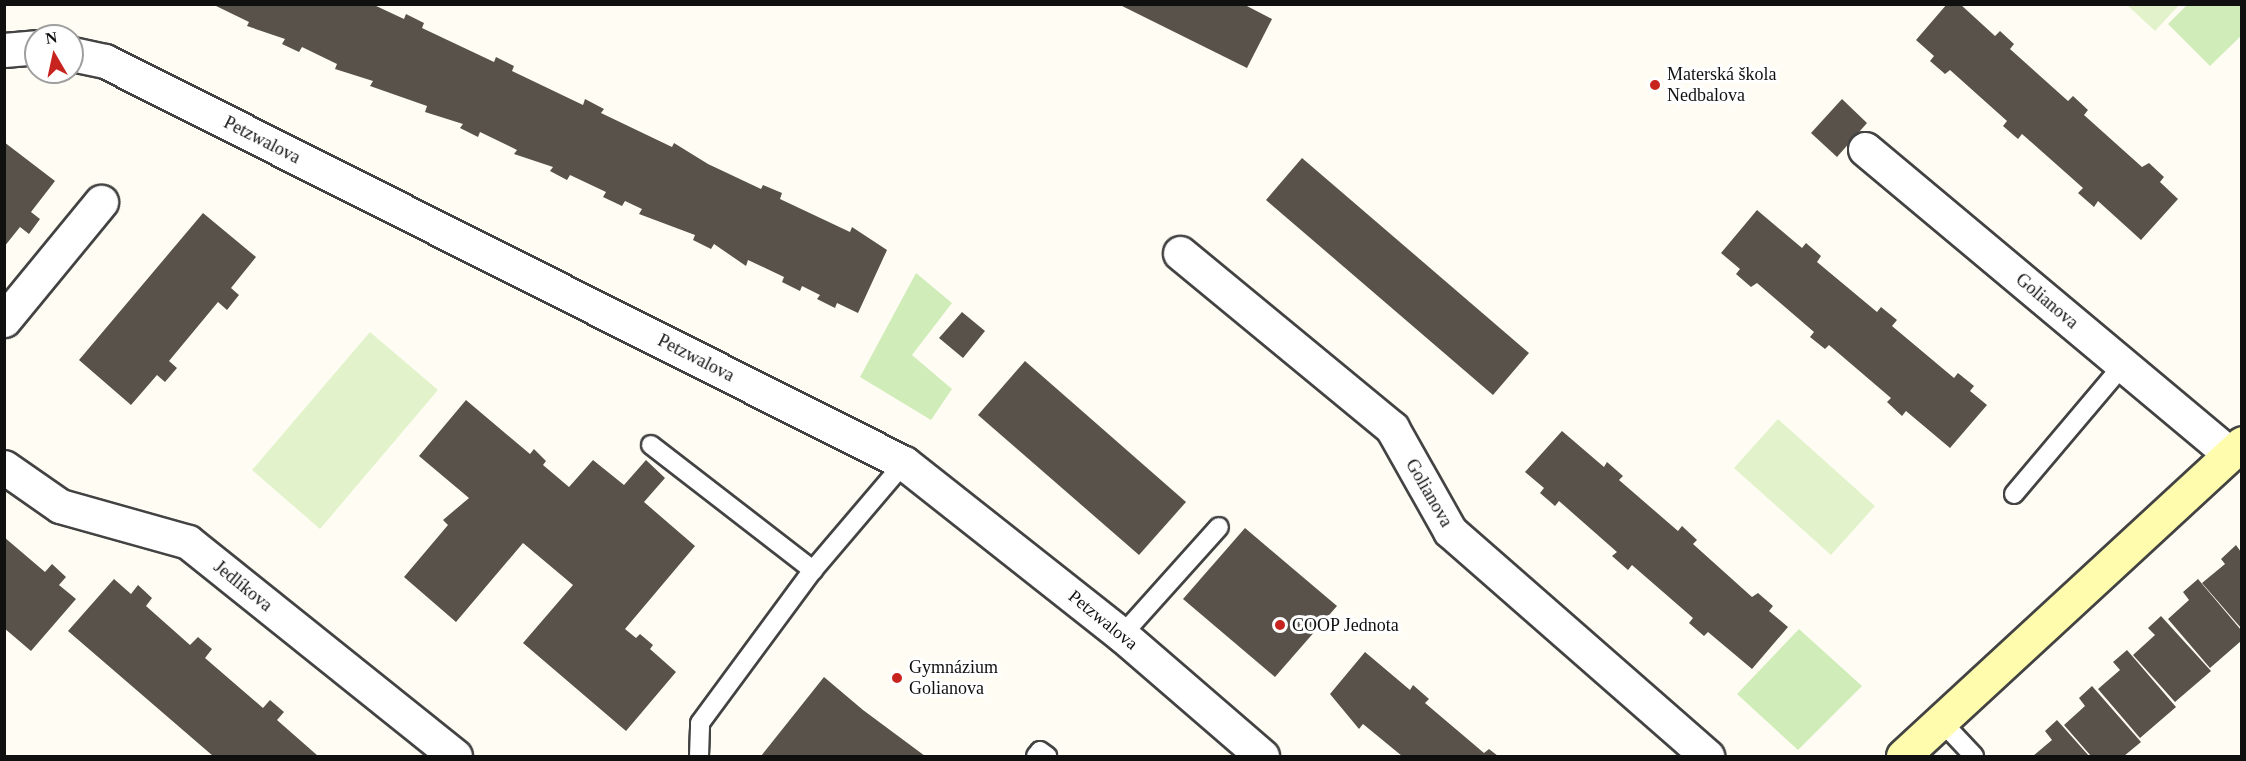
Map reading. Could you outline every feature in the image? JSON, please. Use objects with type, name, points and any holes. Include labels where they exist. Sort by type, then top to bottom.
[{"type":"street","points":[[4,50],[24,48]]},
{"type":"street","name":"Petzwalova","points":[[84,57],[105,61],[904,463],[1122,635],[1262,756]]},
{"type":"street","name":"Golianova","points":[[1865,149],[2123,365],[2235,448],[1903,756]]},
{"type":"street","points":[[4,320],[101,202]]},
{"type":"street","name":"Golianova","points":[[1180,253],[1392,428],[1450,531],[1707,756]]},
{"type":"street","name":"Jedlíkova","points":[[4,467],[60,506],[188,542],[455,756]]},
{"type":"lane","points":[[2014,494],[2123,365]]},
{"type":"lane","points":[[651,445],[813,570]]},
{"type":"lane","points":[[699,756],[700,723],[813,570],[904,463]]},
{"type":"lane","points":[[1122,635],[1219,527]]},
{"type":"lane","points":[[1941,721],[1974,756]]},
{"type":"lane","points":[[1036,756],[1040,751],[1047,756]]},
{"type":"green space","points":[[2127,5],[2179,5],[2155,31]]},
{"type":"green space","points":[[2187,5],[2241,5],[2241,36],[2210,66],[2168,24]]},
{"type":"green space","points":[[916,273],[952,303],[912,355],[952,389],[931,420],[860,377]]},
{"type":"green space","points":[[370,332],[438,390],[320,529],[252,470]]},
{"type":"green space","points":[[1778,419],[1875,506],[1831,555],[1734,468]]},
{"type":"green space","points":[[1799,629],[1862,686],[1798,750],[1737,694]]},
{"type":"building","points":[[1118,4],[1243,4],[1272,19],[1247,68]]},
{"type":"building","points":[[1947,4],[1960,4],[1995,36],[2000,31],[2014,44],[2010,49],[2068,101],[2073,96],[2088,110],[2084,115],[2142,167],[2149,163],[2164,177],[2160,182],[2178,199],[2141,240],[2098,201],[2094,207],[2078,193],[2083,188],[2022,134],[2018,139],[2003,126],[2007,121],[1950,70],[1945,74],[1930,61],[1934,56],[1916,40]]},
{"type":"building","points":[[214,5],[374,5],[404,19],[406,14],[424,23],[422,28],[494,62],[496,57],[514,66],[512,71],[583,105],[585,99],[604,109],[601,113],[672,147],[674,143],[708,164],[761,189],[763,185],[782,193],[780,199],[850,232],[852,227],[887,250],[858,313],[837,303],[835,308],[817,299],[820,295],[802,286],[800,291],[782,282],[784,277],[748,260],[746,266],[714,244],[711,249],[693,240],[695,235],[639,214],[642,209],[625,201],[622,206],[603,197],[606,192],[570,175],[567,180],[550,171],[553,167],[514,154],[517,150],[480,132],[478,137],[460,128],[463,124],[425,112],[427,106],[370,86],[373,81],[335,69],[337,64],[302,47],[299,52],[282,44],[285,39],[247,26],[249,22]]},
{"type":"building","points":[[1842,99],[1867,123],[1837,157],[1811,133]]},
{"type":"building","points":[[4,142],[55,181],[31,212],[40,219],[29,234],[20,227],[4,247]]},
{"type":"building","points":[[1302,158],[1529,353],[1493,395],[1266,200]]},
{"type":"building","points":[[1757,210],[1802,248],[1806,243],[1821,256],[1817,262],[1877,312],[1881,307],[1897,320],[1892,326],[1954,378],[1958,373],[1974,386],[1970,391],[1987,405],[1950,448],[1906,411],[1902,416],[1887,402],[1891,398],[1829,345],[1825,349],[1810,337],[1814,332],[1757,283],[1751,287],[1736,274],[1740,269],[1721,253]]},
{"type":"building","points":[[203,213],[256,257],[231,288],[239,295],[227,310],[218,302],[169,361],[177,368],[165,382],[157,375],[131,405],[79,360]]},
{"type":"building","points":[[962,312],[985,331],[963,358],[939,338]]},
{"type":"building","points":[[1025,361],[1186,502],[1139,555],[978,415]]},
{"type":"building","points":[[466,400],[530,454],[534,449],[546,461],[543,465],[569,487],[593,460],[624,485],[646,460],[665,478],[644,502],[695,546],[625,629],[636,638],[640,634],[653,645],[650,649],[676,672],[626,731],[523,643],[573,585],[523,543],[456,622],[404,577],[448,525],[443,520],[469,498],[419,456]]},
{"type":"building","points":[[1562,431],[1604,467],[1607,462],[1623,476],[1619,480],[1678,531],[1682,526],[1697,540],[1693,544],[1752,597],[1758,593],[1773,606],[1769,611],[1788,627],[1752,669],[1708,632],[1704,636],[1689,623],[1693,618],[1632,565],[1628,570],[1612,556],[1617,552],[1559,501],[1555,506],[1540,493],[1544,488],[1525,472]]},
{"type":"building","points":[[1245,528],[1337,606],[1275,677],[1183,599]]},
{"type":"building","points":[[4,537],[45,572],[52,564],[66,577],[59,585],[76,599],[31,651],[4,628]]},
{"type":"building","points":[[2236,545],[2241,552],[2241,628],[2202,583],[2225,564],[2221,559]]},
{"type":"building","points":[[114,579],[131,594],[138,585],[152,598],[146,606],[190,645],[198,637],[212,649],[205,658],[263,708],[270,700],[284,712],[277,720],[318,756],[213,756],[68,631]]},
{"type":"building","points":[[2198,579],[2241,630],[2241,641],[2210,668],[2168,619],[2189,600],[2183,592]]},
{"type":"building","points":[[2161,616],[2211,671],[2175,702],[2133,655],[2155,635],[2148,628]]},
{"type":"building","points":[[2127,650],[2176,707],[2140,738],[2098,689],[2120,670],[2113,662]]},
{"type":"building","points":[[1365,652],[1410,690],[1413,685],[1429,699],[1425,703],[1484,753],[1489,749],[1498,756],[1402,756],[1363,724],[1359,729],[1330,694]]},
{"type":"building","points":[[824,677],[863,710],[925,756],[761,756]]},
{"type":"building","points":[[2092,686],[2141,742],[2124,756],[2091,756],[2064,725],[2085,706],[2079,698]]},
{"type":"building","points":[[2057,720],[2089,756],[2033,756],[2052,740],[2045,731]]},
{"type":"place","name":"Materská škola Nedbalova","points":[[1655,85]]},
{"type":"place","name":"COOP Jednota","points":[[1280,625]]},
{"type":"place","name":"Gymnázium Golianova","points":[[897,678]]}]
